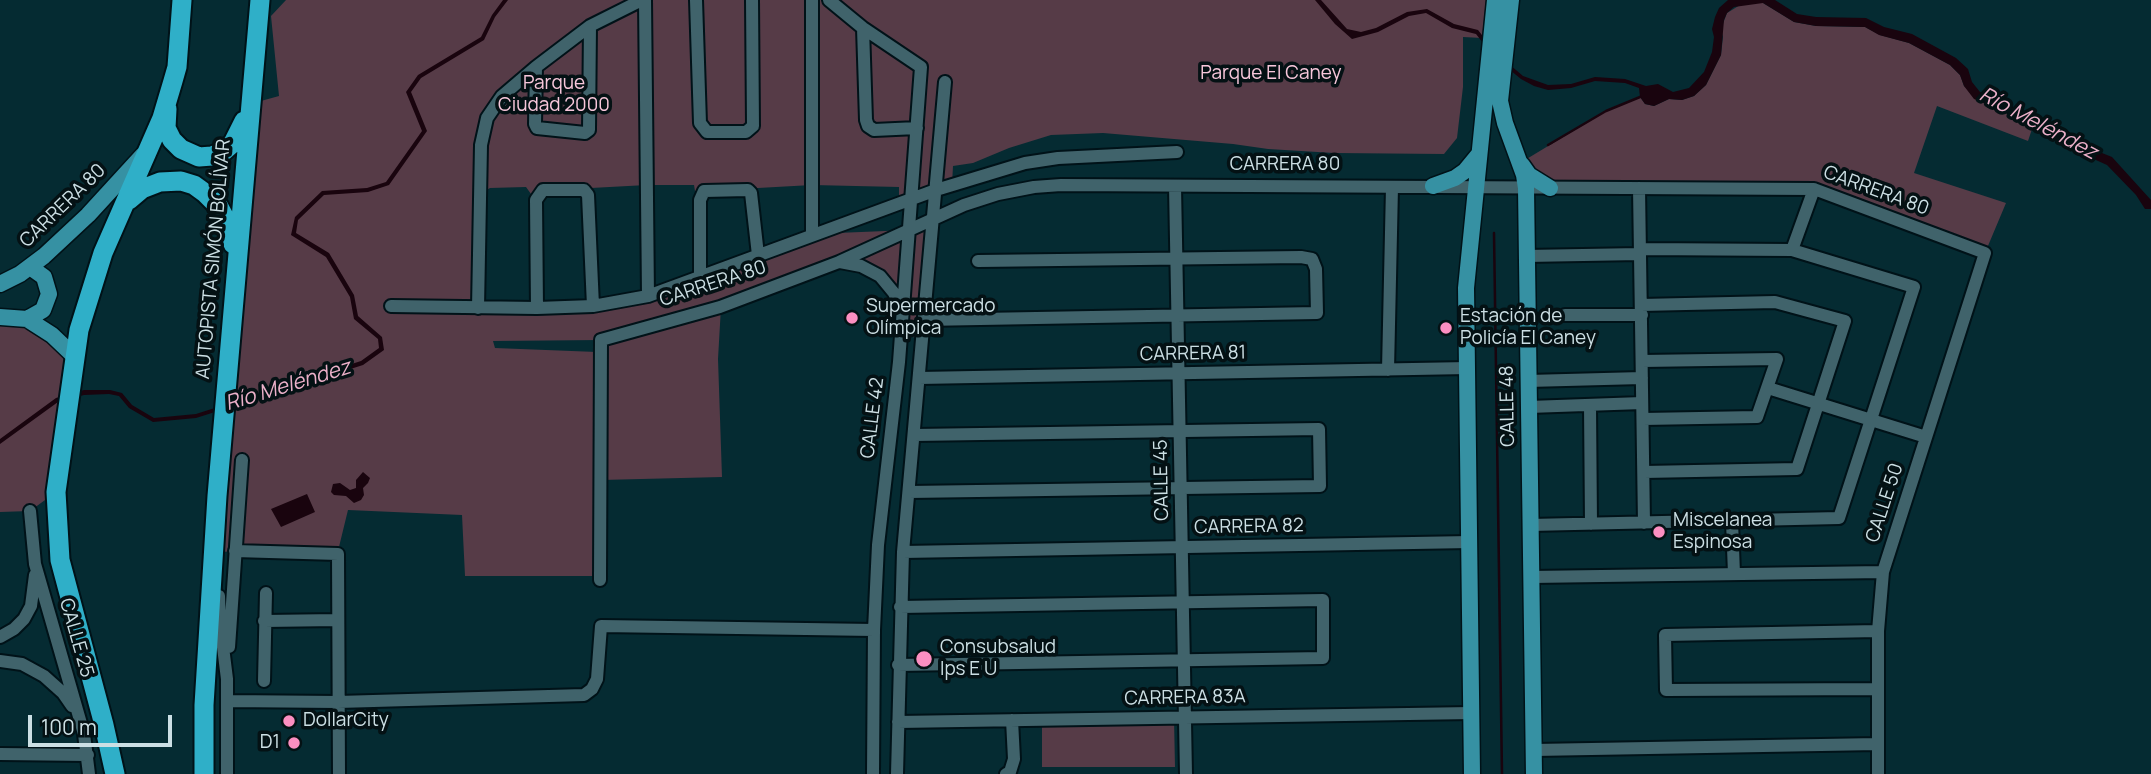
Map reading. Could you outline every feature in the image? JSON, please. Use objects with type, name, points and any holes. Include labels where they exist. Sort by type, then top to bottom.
[{"type":"highway","points":[[115,774],[60,560],[56,492],[73,364],[95,277],[118,217],[162,118],[177,67],[182,0]]},
{"type":"highway","name":"AUTOPISTA SIMÓN BOLÍVAR","points":[[204,774],[204,705],[222,424],[260,0]]},
{"type":"highway","points":[[173,81],[165,115],[166,128],[176,145],[193,155],[212,156],[233,143],[250,104]]},
{"type":"highway","points":[[118,217],[131,197],[147,186],[168,181],[187,183],[205,193],[219,207],[230,230],[236,258]]},
{"type":"main road","name":"CALLE 48","points":[[1495,0],[1492,101],[1505,123],[1526,188],[1534,774]]},
{"type":"main road","name":"CALLE 48","points":[[1472,774],[1466,288],[1480,152],[1511,0]]},
{"type":"main road","name":"CARRERA 80","points":[[0,284],[30,267],[88,215],[148,149]]},
{"type":"main road","points":[[1433,186],[1465,171],[1480,152]]},
{"type":"main road","points":[[1520,163],[1529,175],[1550,188]]},
{"type":"main road","points":[[27,319],[43,310],[50,294],[44,277],[30,267]]},
{"type":"main road","points":[[0,317],[27,319],[52,335],[73,364]]},
{"type":"street","points":[[478,308],[481,145],[487,118],[502,96],[590,26],[643,0],[648,296]]},
{"type":"street","points":[[696,0],[702,128],[707,132],[746,132],[753,126],[752,0]]},
{"type":"street","points":[[812,0],[812,234]]},
{"type":"street","points":[[829,0],[863,28],[868,127],[874,130],[917,128]]},
{"type":"street","points":[[536,67],[537,128],[585,133],[589,130],[590,26]]},
{"type":"street","name":"CALLE 42","points":[[863,28],[921,66],[913,200],[878,545],[874,630],[873,774]]},
{"type":"street","points":[[897,774],[903,552],[945,82]]},
{"type":"street","name":"CARRERA 80","points":[[391,306],[593,306],[648,296],[936,190],[1025,163],[1058,158],[1177,152]]},
{"type":"street","name":"CARRERA 80","points":[[600,580],[601,340],[720,307],[839,262],[964,205],[998,194],[1034,187],[1175,186],[1814,189],[1985,253]]},
{"type":"street","name":"CALLE 45","points":[[1175,186],[1186,774]]},
{"type":"street","points":[[1388,370],[1392,187]]},
{"type":"street","points":[[1639,188],[1644,523]]},
{"type":"street","points":[[1792,250],[1814,189]]},
{"type":"street","points":[[537,308],[536,200],[543,190],[583,190],[588,194],[593,306]]},
{"type":"street","points":[[700,278],[701,195],[704,191],[748,190],[751,193],[758,255]]},
{"type":"street","points":[[1526,256],[1640,251],[1792,250],[1914,287],[1839,518],[1530,526]]},
{"type":"street","name":"CALLE 50","points":[[1878,774],[1878,631],[1883,572],[1985,253]]},
{"type":"street","points":[[924,320],[1317,313],[1316,269],[1312,259],[1301,257],[978,261]]},
{"type":"street","points":[[839,262],[861,266],[880,276],[894,293],[902,313]]},
{"type":"street","points":[[1565,315],[1775,302],[1845,321],[1797,468],[1644,472]]},
{"type":"street","points":[[1642,361],[1777,359],[1757,417],[1643,419]]},
{"type":"street","name":"CARRERA 81","points":[[919,378],[1468,368]]},
{"type":"street","points":[[1528,381],[1642,378]]},
{"type":"street","points":[[1768,388],[1926,437]]},
{"type":"street","points":[[1529,407],[1642,403]]},
{"type":"street","points":[[1590,405],[1591,524]]},
{"type":"street","points":[[909,492],[1320,486],[1319,429],[914,435]]},
{"type":"street","points":[[227,774],[227,679],[242,460]]},
{"type":"street","points":[[217,496],[220,623],[227,679]]},
{"type":"street","name":"CALLE 25","points":[[30,511],[35,564],[78,714],[88,755],[89,774]]},
{"type":"street","points":[[1732,521],[1734,574]]},
{"type":"street","name":"CARRERA 82","points":[[903,552],[1470,542]]},
{"type":"street","points":[[235,551],[338,554],[339,774]]},
{"type":"street","points":[[0,637],[24,619],[31,606],[35,564]]},
{"type":"street","points":[[1531,577],[1883,572]]},
{"type":"street","points":[[264,681],[266,593]]},
{"type":"street","points":[[898,665],[1323,658],[1323,600],[900,607]]},
{"type":"street","points":[[264,621],[338,620]]},
{"type":"street","points":[[227,701],[338,702],[584,695],[592,689],[597,679],[601,626],[874,630]]},
{"type":"street","points":[[1877,689],[1666,691],[1665,635],[1878,631]]},
{"type":"street","points":[[0,646],[0,653]]},
{"type":"street","points":[[0,661],[22,664],[44,676],[63,693],[78,714]]},
{"type":"street","name":"CARRERA 83A","points":[[898,722],[1472,713]]},
{"type":"street","points":[[1008,773],[1014,759],[1012,720]]},
{"type":"street","points":[[1534,750],[1878,744]]},
{"type":"street","points":[[0,754],[88,755]]},
{"type":"green space","points":[[286,0],[1486,0],[1482,38],[1463,37],[1463,87],[1457,138],[1444,154],[1334,153],[1268,149],[1103,133],[1051,135],[973,163],[953,166],[952,185],[899,204],[899,187],[812,185],[695,191],[694,185],[647,185],[538,194],[531,194],[526,187],[490,188],[480,194],[478,308],[648,296],[812,234],[910,230],[933,220],[922,338],[901,336],[902,313],[880,276],[839,262],[721,307],[718,359],[722,477],[601,480],[601,340],[493,341],[495,348],[597,352],[597,576],[465,576],[462,515],[348,510],[338,551],[243,551],[244,515],[241,551],[218,552],[250,104],[279,96],[271,16]]},
{"type":"green space","points":[[1763,3],[1794,22],[1816,26],[1865,27],[1880,35],[1909,43],[1950,65],[1960,75],[1964,86],[1987,106],[2002,110],[2016,120],[2033,126],[2028,141],[1937,106],[1914,173],[2006,203],[1985,253],[1814,189],[1550,188],[1520,163],[1606,111],[1640,97],[1645,104],[1654,106],[1669,99],[1682,100],[1694,96],[1706,85],[1721,55],[1721,29],[1727,13],[1740,5]]},
{"type":"green space","points":[[0,317],[27,319],[74,356],[56,492],[30,511],[0,512]]},
{"type":"green space","points":[[1174,718],[1175,767],[1042,767],[1042,720]]},
{"type":"water","name":"Río Meléndez","points":[[503,0],[508,0],[495,17],[484,40],[421,78],[411,92],[427,131],[389,185],[368,192],[324,195],[298,220],[296,233],[329,253],[354,295],[358,316],[382,337],[384,350],[363,365],[196,418],[153,422],[129,408],[119,396],[84,395],[58,402],[0,444],[0,439],[56,398],[84,390],[122,393],[132,405],[154,418],[196,414],[361,361],[379,348],[378,339],[354,319],[350,297],[326,257],[291,235],[295,217],[322,191],[367,188],[386,182],[422,131],[406,92],[418,75],[481,37]]},
{"type":"water","name":"Río Meléndez","points":[[1315,0],[1321,0],[1347,29],[1361,32],[1376,28],[1407,12],[1427,9],[1454,24],[1478,30],[1496,53],[1523,76],[1548,85],[1571,84],[1595,77],[1625,79],[1646,86],[1658,84],[1673,92],[1689,88],[1704,72],[1712,52],[1715,17],[1719,8],[1728,0],[1775,0],[1797,14],[1866,18],[1884,27],[1912,34],[1956,58],[1968,69],[1972,82],[1980,92],[2007,103],[2020,112],[2064,128],[2092,149],[2112,157],[2151,200],[2151,209],[2145,209],[2136,195],[2107,165],[2087,156],[2060,137],[2016,120],[2002,110],[1974,99],[1960,75],[1950,65],[1909,43],[1879,35],[1865,27],[1816,26],[1794,22],[1763,3],[1734,7],[1724,20],[1721,55],[1706,85],[1694,96],[1682,100],[1669,99],[1654,106],[1645,104],[1640,97],[1639,88],[1625,83],[1595,81],[1571,88],[1548,90],[1534,86],[1493,56],[1476,34],[1452,28],[1426,13],[1409,16],[1378,32],[1352,39]]},
{"type":"water","points":[[363,472],[370,478],[363,488],[364,495],[361,500],[354,503],[346,496],[334,495],[331,492],[333,484],[340,483],[350,490],[356,488],[356,480]]},
{"type":"water","points":[[307,494],[315,512],[281,527],[271,509]]},
{"type":"waterway","points":[[1548,145],[1606,111],[1640,97]]},
{"type":"waterway","points":[[1494,233],[1502,774]]},
{"type":"place","name":"Supermercado Olímpica","points":[[852,318]]},
{"type":"place","name":"Estación de Policía El Caney","points":[[1446,328]]},
{"type":"place","name":"Miscelanea Espinosa","points":[[1659,532]]},
{"type":"place","name":"Consubsalud Ips E U","points":[[924,659]]},
{"type":"place","name":"DollarCity","points":[[289,721]]},
{"type":"place","name":"D1","points":[[294,743]]},
{"type":"park label","name":"Parque El Caney","points":[[1271,74]]},
{"type":"park label","name":"Parque Ciudad 2000","points":[[554,95]]}]
